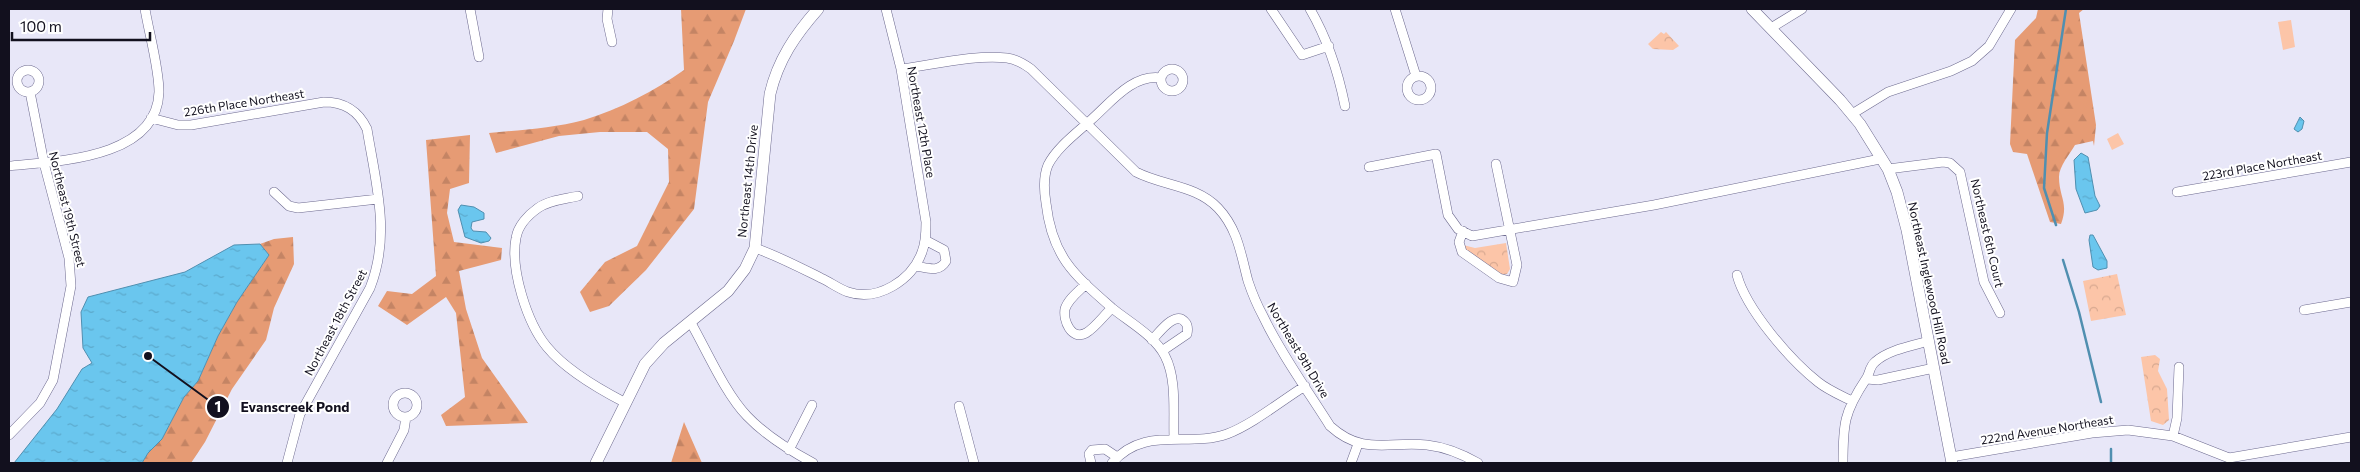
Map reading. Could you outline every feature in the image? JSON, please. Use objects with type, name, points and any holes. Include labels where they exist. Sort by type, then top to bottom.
[{"type":"street","points":[[9,166],[105,152],[121,146],[142,130],[151,118],[158,100],[159,90],[145,9]]},
{"type":"street","points":[[470,9],[479,57]]},
{"type":"street","points":[[608,9],[607,19],[612,42]]},
{"type":"street","name":"Northeast 14th Drive","points":[[596,463],[624,402],[645,364],[664,343],[691,323],[728,291],[744,269],[755,248],[770,94],[775,75],[781,58],[794,38],[818,9]]},
{"type":"street","name":"Northeast 12th Place","points":[[886,9],[901,69],[924,206],[926,240]]},
{"type":"street","points":[[1271,9],[1302,55],[1329,46]]},
{"type":"street","points":[[1310,9],[1329,46],[1337,69],[1345,106]]},
{"type":"street","points":[[1395,9],[1416,76]]},
{"type":"street","name":"Northeast Inglewood Hill Road","points":[[1752,9],[1852,114],[1888,170],[1903,210],[1952,460]]},
{"type":"street","points":[[1771,28],[1802,9]]},
{"type":"street","points":[[1852,114],[1888,92],[1951,71],[1972,61],[1989,46],[2011,9]]},
{"type":"street","name":"Northeast 9th Drive","points":[[901,69],[990,57],[1019,61],[1031,69],[1136,172],[1151,179],[1187,188],[1205,197],[1218,208],[1231,224],[1238,241],[1249,283],[1263,318],[1330,426],[1341,436],[1358,444],[1383,447],[1426,445],[1463,454],[1478,463]]},
{"type":"street","points":[[1161,78],[1151,76],[1132,85],[1061,148],[1048,165],[1044,191],[1054,242],[1067,265],[1112,308],[1152,340],[1162,351],[1169,366],[1172,379],[1174,438]]},
{"type":"street","name":"Northeast 19th Street","points":[[9,435],[40,403],[53,380],[71,286],[70,258],[44,162],[30,92]]},
{"type":"street","name":"226th Place Northeast","points":[[151,118],[178,125],[191,125],[324,102],[336,102],[347,106]]},
{"type":"street","name":"Northeast 18th Street","points":[[287,463],[300,414],[370,288],[377,270],[382,232],[366,129],[362,120],[347,106]]},
{"type":"street","points":[[1369,168],[1436,154],[1448,215],[1458,229],[1472,236],[1654,205],[1880,159]]},
{"type":"street","name":"Northeast 6th Court","points":[[1888,170],[1943,162],[1956,167],[1964,180],[1984,282],[2000,312]]},
{"type":"street","name":"223rd Place Northeast","points":[[2177,192],[2351,162]]},
{"type":"street","points":[[1462,231],[1459,242],[1462,252],[1499,278],[1513,282],[1517,265],[1496,164]]},
{"type":"street","points":[[274,192],[288,206],[298,208],[378,199]]},
{"type":"street","points":[[578,196],[549,202],[538,207],[520,227],[515,247],[522,295],[530,318],[547,347],[602,391],[624,402]]},
{"type":"street","points":[[755,248],[778,257],[849,292],[876,292],[901,282],[916,266],[926,240],[944,250],[946,261],[942,267],[935,269],[916,266]]},
{"type":"street","points":[[1737,275],[1739,284],[1760,318],[1791,356],[1818,382],[1852,401]]},
{"type":"street","points":[[1086,284],[1069,301],[1065,309],[1068,328],[1072,332],[1078,335],[1086,333],[1112,308]]},
{"type":"street","points":[[2304,310],[2351,302]]},
{"type":"street","points":[[1152,340],[1174,319],[1179,318],[1184,321],[1188,327],[1187,334],[1162,351]]},
{"type":"street","points":[[691,323],[745,414],[789,450],[813,463]]},
{"type":"street","points":[[1843,463],[1843,438],[1847,414],[1852,401],[1874,363],[1882,357],[1903,348],[1929,341]]},
{"type":"street","points":[[2173,436],[2177,418],[2179,367]]},
{"type":"street","points":[[1867,378],[1878,380],[1934,368]]},
{"type":"street","points":[[1091,463],[1089,454],[1092,450],[1105,449],[1114,460],[1141,443],[1174,438],[1202,438],[1228,433],[1305,386]]},
{"type":"street","points":[[789,450],[812,404]]},
{"type":"street","points":[[959,406],[974,463]]},
{"type":"street","points":[[386,463],[396,448],[404,430],[406,417]]},
{"type":"street","name":"222nd Avenue Northeast","points":[[1952,460],[2101,432],[2128,430],[2173,436],[2230,461],[2351,437]]},
{"type":"street","points":[[1351,463],[1358,444]]},
{"type":"green space","points":[[681,9],[746,9],[708,102],[694,209],[646,270],[609,306],[590,312],[580,292],[605,262],[637,246],[669,182],[668,149],[647,132],[600,132],[559,136],[496,153],[489,133],[549,127],[584,120],[624,105],[673,78],[684,70]]},
{"type":"green space","points":[[2038,9],[2084,9],[2079,13],[2096,125],[2094,146],[2093,141],[2075,145],[2059,173],[2059,184],[2064,205],[2061,224],[2050,222],[2027,154],[2013,152],[2010,144],[2015,40],[2036,18]]},
{"type":"green space","points":[[2291,20],[2295,47],[2283,50],[2278,22]]},
{"type":"green space","points":[[1661,32],[1664,34],[1666,32],[1679,46],[1673,50],[1653,49],[1648,44]]},
{"type":"green space","points":[[2118,133],[2124,144],[2112,150],[2107,139]]},
{"type":"green space","points":[[470,135],[469,183],[450,189],[447,213],[454,242],[502,248],[501,260],[459,271],[466,309],[482,358],[528,423],[446,426],[441,415],[465,397],[456,313],[446,297],[407,325],[378,306],[387,291],[412,294],[436,276],[426,140]]},
{"type":"green space","points":[[293,237],[294,264],[274,308],[266,340],[232,389],[205,442],[191,463],[142,463],[148,453],[162,439],[184,397],[198,381],[218,336],[237,302],[269,255],[260,244],[274,239]]},
{"type":"green space","points":[[1506,243],[1510,269],[1507,274],[1501,275],[1467,251],[1463,245],[1475,248]]},
{"type":"green space","points":[[2117,274],[2126,315],[2091,321],[2083,281]]},
{"type":"green space","points":[[2155,355],[2160,359],[2158,371],[2167,389],[2169,420],[2163,425],[2151,421],[2141,357]]},
{"type":"green space","points":[[684,422],[702,463],[671,463]]},
{"type":"water","points":[[2300,117],[2304,121],[2302,129],[2298,132],[2294,129]]},
{"type":"water","points":[[2081,153],[2088,157],[2095,196],[2100,206],[2097,210],[2085,213],[2076,189],[2074,160]]},
{"type":"water","points":[[461,205],[474,207],[484,213],[484,219],[472,222],[471,228],[473,231],[486,232],[491,238],[489,241],[481,243],[465,237],[458,210]]},
{"type":"water","points":[[2090,235],[2093,235],[2107,261],[2107,268],[2098,270],[2093,267]]},
{"type":"water","points":[[260,244],[269,255],[237,302],[218,336],[198,381],[184,397],[162,439],[148,453],[142,463],[14,463],[57,409],[82,369],[92,363],[83,348],[81,312],[88,297],[185,272],[234,245]]},
{"type":"waterway","points":[[2056,225],[2044,188],[2047,133],[2066,9]]},
{"type":"waterway","points":[[2063,260],[2079,312],[2101,402]]},
{"type":"waterway","points":[[2111,449],[2111,463]]},
{"type":"place","name":"Evanscreek Pond","points":[[148,356]]}]
